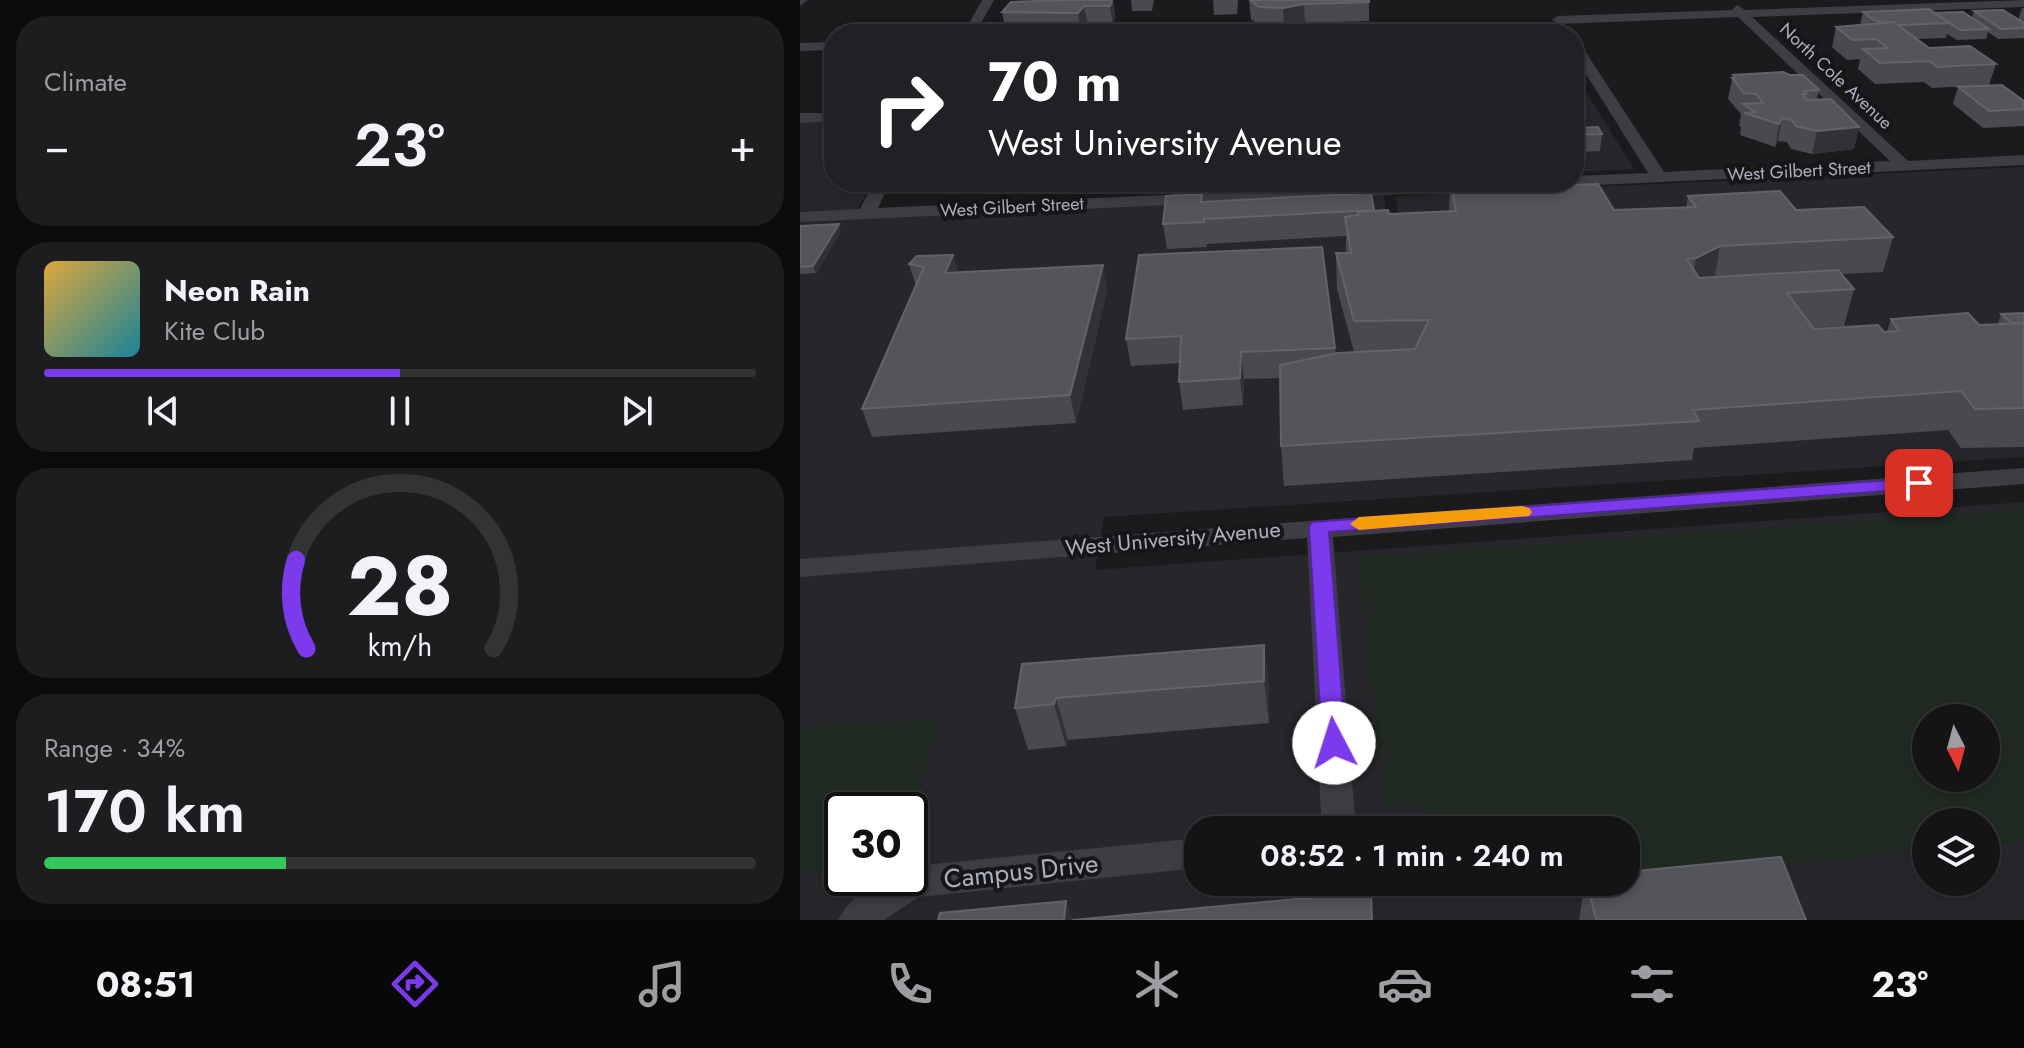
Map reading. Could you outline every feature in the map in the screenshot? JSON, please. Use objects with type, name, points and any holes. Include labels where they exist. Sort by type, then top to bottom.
[{"type":"street","points":[[975,24],[988,0]]},
{"type":"street","name":"North Cole Avenue","points":[[1727,0],[1904,166]]},
{"type":"street","points":[[1561,24],[1555,15],[1741,13],[1921,4],[2024,3]]},
{"type":"street","points":[[800,47],[824,46]]},
{"type":"street","points":[[1584,60],[1660,178]]},
{"type":"street","points":[[800,118],[824,117]]},
{"type":"street","name":"West Gilbert Street","points":[[1584,181],[2024,160]]},
{"type":"street","points":[[866,214],[877,192]]},
{"type":"street","name":"West Gilbert Street","points":[[800,217],[1343,192]]},
{"type":"street","name":"West University Avenue","points":[[800,568],[2024,476]]},
{"type":"street","points":[[1319,527],[1338,816]]},
{"type":"street","name":"Campus Drive","points":[[856,920],[883,899],[914,882],[1184,854]]},
{"type":"shaded area","points":[[1584,88],[1634,169],[1584,172]]},
{"type":"shaded area","points":[[824,121],[824,192],[867,192],[856,211],[1384,193],[1388,235],[1332,240],[1403,237],[1395,196],[1584,192],[1584,187],[2024,167],[2024,457],[1104,517],[1095,570],[2024,502],[2024,920],[800,920],[800,122]]},
{"type":"shaded area","points":[[2024,509],[2024,841],[2000,844],[2000,808],[1912,808],[1912,852],[1640,880],[1640,816],[1428,816],[1415,805],[1385,807],[1358,558]]},
{"type":"shaded area","points":[[939,718],[920,792],[824,792],[824,872],[800,874],[800,728]]},
{"type":"building","points":[[1112,0],[1110,6],[1084,6],[1078,13],[1002,12],[1011,2]]},
{"type":"building","points":[[1250,0],[1369,2],[1304,4],[1283,8],[1259,7]]},
{"type":"building","points":[[1929,9],[1950,23],[1898,25],[1874,20],[1863,12]]},
{"type":"building","points":[[2003,10],[2024,23],[2024,28],[2001,29],[1974,11]]},
{"type":"building","points":[[1963,12],[1989,29],[1960,30],[1934,13]]},
{"type":"building","points":[[1894,22],[1929,48],[1970,46],[1996,64],[1937,67],[1930,61],[1880,63],[1863,49],[1888,48],[1876,39],[1852,40],[1836,27]]},
{"type":"building","points":[[1783,72],[1803,75],[1819,90],[1804,91],[1807,94],[1802,94],[1807,100],[1831,99],[1859,127],[1817,131],[1796,126],[1792,120],[1782,118],[1779,124],[1744,113],[1755,112],[1743,104],[1763,103],[1756,94],[1744,93],[1732,78],[1735,78],[1733,75]]},
{"type":"building","points":[[2002,85],[2024,101],[2024,109],[1989,111],[1958,87]]},
{"type":"building","points":[[1598,127],[1602,134],[1584,135],[1584,128]]},
{"type":"building","points":[[1598,184],[1614,210],[1696,207],[1688,196],[1780,191],[1796,210],[1864,207],[1893,237],[1720,246],[1687,259],[1699,278],[1838,270],[1854,289],[1787,293],[1814,329],[1878,325],[1884,332],[1899,331],[1891,319],[1968,313],[1979,325],[2024,323],[2024,408],[1975,409],[1961,391],[1693,410],[1699,421],[1281,446],[1280,365],[1338,353],[1415,349],[1429,320],[1354,321],[1336,253],[1351,253],[1345,217],[1358,215],[1358,212],[1388,210],[1389,214],[1456,211],[1452,192],[1584,192],[1584,185]]},
{"type":"building","points":[[1371,193],[1374,210],[1163,224],[1166,196],[1202,194],[1201,202]]},
{"type":"building","points":[[839,224],[813,266],[800,267],[800,226]]},
{"type":"building","points":[[1322,247],[1335,348],[1241,352],[1240,378],[1179,382],[1181,336],[1126,339],[1139,255]]},
{"type":"building","points":[[953,255],[945,273],[1103,265],[1070,395],[862,409],[924,267],[909,264],[917,256]]},
{"type":"building","points":[[2024,313],[2024,323],[2011,323],[2001,314]]},
{"type":"building","points":[[1264,645],[1264,681],[1056,698],[1054,704],[1015,708],[1022,664]]},
{"type":"building","points":[[1781,857],[1806,920],[1596,920],[1590,896],[1640,896],[1640,871]]},
{"type":"building","points":[[1328,896],[1371,896],[1372,920],[1073,920]]},
{"type":"building","points":[[1066,901],[1064,920],[938,920],[940,913]]},
{"type":"slow traffic","points":[[1359,524],[1522,512]]},
{"type":"route","points":[[1334,743],[1319,527],[1919,483]]}]
